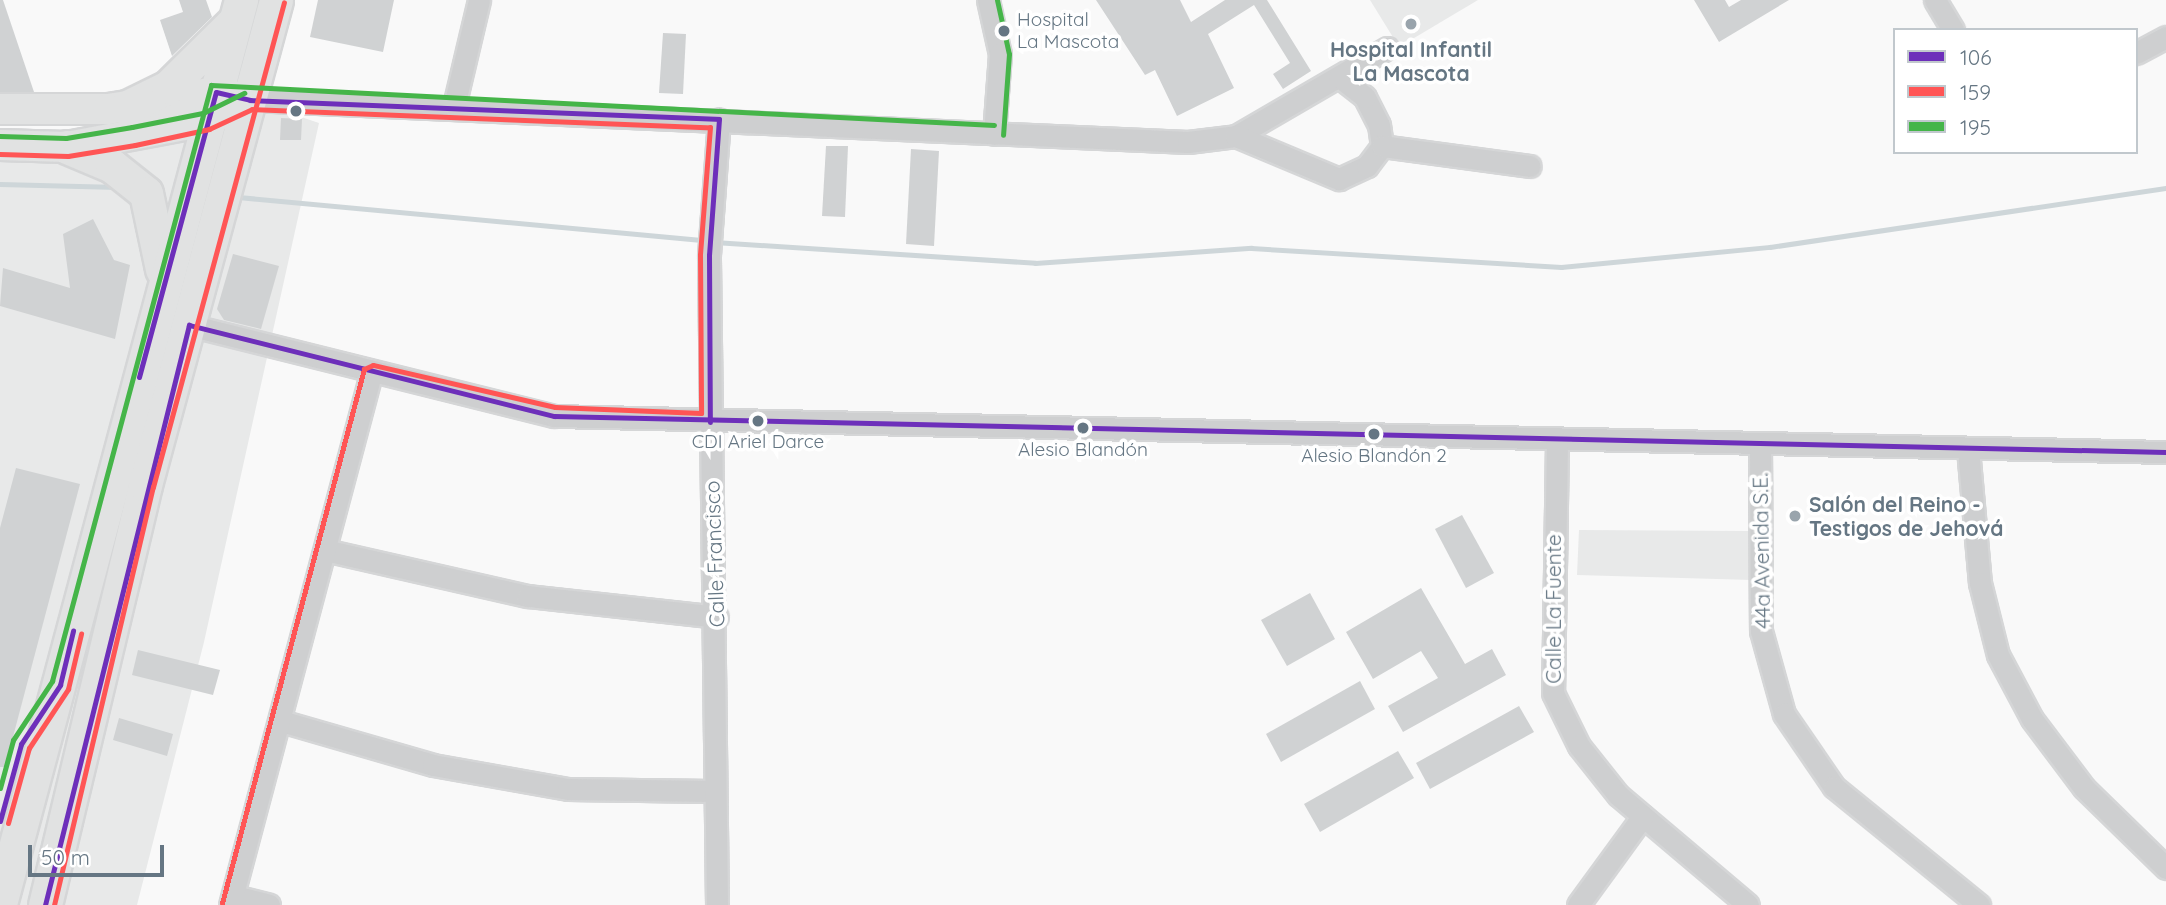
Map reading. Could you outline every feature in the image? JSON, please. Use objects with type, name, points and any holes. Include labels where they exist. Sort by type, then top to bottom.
[{"type":"main road","points":[[45,905],[188,325],[276,0]]},
{"type":"main road","points":[[0,904],[238,10]]},
{"type":"main road","points":[[127,107],[168,87],[238,10]]},
{"type":"main road","points":[[0,145],[67,147],[211,107],[250,100]]},
{"type":"main road","points":[[0,109],[211,107]]},
{"type":"main road","points":[[67,147],[112,166],[146,193],[164,285]]},
{"type":"street","points":[[454,106],[479,0]]},
{"type":"street","points":[[988,0],[1000,54],[994,134]]},
{"type":"street","points":[[1935,0],[1952,28]]},
{"type":"street","points":[[2138,52],[2166,37]]},
{"type":"street","points":[[250,100],[454,106],[1188,142],[1236,136],[1387,48]]},
{"type":"street","points":[[1339,77],[1365,97],[1382,146]]},
{"type":"street","name":"Calle Francisco","points":[[717,905],[712,791],[717,617],[710,422],[709,255],[719,119]]},
{"type":"street","points":[[1236,136],[1339,178],[1367,166],[1382,146]]},
{"type":"street","points":[[1382,146],[1530,166]]},
{"type":"street","points":[[188,325],[371,374],[554,416],[1557,442],[2166,452]]},
{"type":"street","points":[[269,905],[232,900],[371,374]]},
{"type":"street","name":"Calle La Fuente","points":[[1557,442],[1553,693],[1578,746],[1643,816],[1748,905]]},
{"type":"street","name":"44a Avenida S.E.","points":[[1760,444],[1761,631],[1784,714],[1835,787],[1979,905]]},
{"type":"street","points":[[1968,449],[1980,583],[1998,655],[2032,719],[2084,788],[2166,868]]},
{"type":"street","points":[[325,550],[528,596],[717,617]]},
{"type":"street","points":[[281,721],[433,765],[568,789],[712,791]]},
{"type":"street","points":[[1578,905],[1643,816]]},
{"type":"shaded area","name":"Hospital Infantil La Mascota","points":[[1370,0],[1478,0],[1399,47]]},
{"type":"shaded area","points":[[250,100],[319,123],[204,642],[137,905],[0,905],[0,144]]},
{"type":"shaded area","points":[[1579,530],[1749,531],[1752,580],[1577,575]]},
{"type":"building","points":[[0,0],[3,0],[34,92],[0,92]]},
{"type":"building","points":[[179,0],[206,0],[212,17],[172,56],[160,20],[183,12]]},
{"type":"building","points":[[318,0],[394,0],[383,52],[310,37]]},
{"type":"building","points":[[1096,0],[1180,0],[1191,22],[1225,0],[1267,0],[1311,71],[1283,89],[1273,74],[1290,63],[1254,5],[1208,34],[1234,88],[1177,116],[1155,70],[1145,75]]},
{"type":"building","points":[[1694,0],[1725,0],[1729,7],[1741,0],[1789,0],[1719,42]]},
{"type":"building","points":[[663,33],[686,34],[683,94],[659,93]]},
{"type":"building","points":[[281,118],[302,119],[301,140],[280,140]]},
{"type":"building","points":[[826,146],[848,146],[845,217],[822,216]]},
{"type":"building","points":[[911,149],[939,151],[934,246],[906,244]]},
{"type":"building","points":[[93,219],[114,260],[130,265],[115,339],[0,306],[3,268],[70,288],[63,234]]},
{"type":"building","points":[[233,254],[279,266],[261,329],[224,320],[217,309]]},
{"type":"building","points":[[16,468],[80,484],[5,767],[0,767],[0,528]]},
{"type":"building","points":[[1462,515],[1494,573],[1466,588],[1435,529]]},
{"type":"building","points":[[1421,588],[1465,664],[1492,649],[1506,675],[1403,732],[1388,706],[1438,678],[1421,651],[1373,679],[1346,632]]},
{"type":"building","points":[[1310,593],[1335,639],[1287,666],[1261,620]]},
{"type":"building","points":[[138,650],[220,670],[213,695],[132,675]]},
{"type":"building","points":[[1360,681],[1375,709],[1281,762],[1266,734]]},
{"type":"building","points":[[1519,706],[1534,732],[1430,789],[1416,763]]},
{"type":"building","points":[[119,718],[173,734],[167,756],[113,740]]},
{"type":"building","points":[[1398,751],[1414,778],[1320,832],[1304,804]]},
{"type":"waterway","points":[[0,184],[118,187]]},
{"type":"waterway","points":[[714,242],[1035,263],[1251,248],[1561,267],[1770,247],[2166,188]]},
{"type":"waterway","points":[[238,197],[704,240]]},
{"type":"transit line","name":"195","points":[[997,0],[1009,54],[1003,135]]},
{"type":"transit line","name":"159","points":[[54,905],[153,487],[284,2]]},
{"type":"transit line","name":"195","points":[[0,788],[13,740],[52,681],[211,85],[994,125]]},
{"type":"transit line","name":"106","points":[[139,377],[216,92],[250,100],[719,119],[709,255],[710,422]]},
{"type":"transit line","name":"195","points":[[0,136],[66,138],[132,127],[203,113],[244,93]]},
{"type":"transit line","name":"159","points":[[0,154],[68,156],[135,145],[209,129],[252,109],[710,127],[700,255],[701,413],[555,407],[373,365],[364,369],[222,903]]},
{"type":"transit line","name":"106","points":[[45,905],[189,325],[554,416],[2166,452]]},
{"type":"transit line","name":"106","points":[[0,821],[21,744],[60,685],[73,631]]},
{"type":"transit line","name":"159","points":[[8,823],[29,748],[68,689],[81,634]]},
{"type":"place","name":"Hospital Infantil La Mascota","points":[[1411,24]]},
{"type":"place","name":"Hospital La Mascota","points":[[1004,31]]},
{"type":"place","name":"CDI Ariel Darce","points":[[758,421]]},
{"type":"place","name":"Alesio Blandón","points":[[1083,428]]},
{"type":"place","name":"Alesio Blandón 2","points":[[1374,434]]},
{"type":"place","name":"Salón del Reino - Testigos de Jehová","points":[[1795,516]]}]
